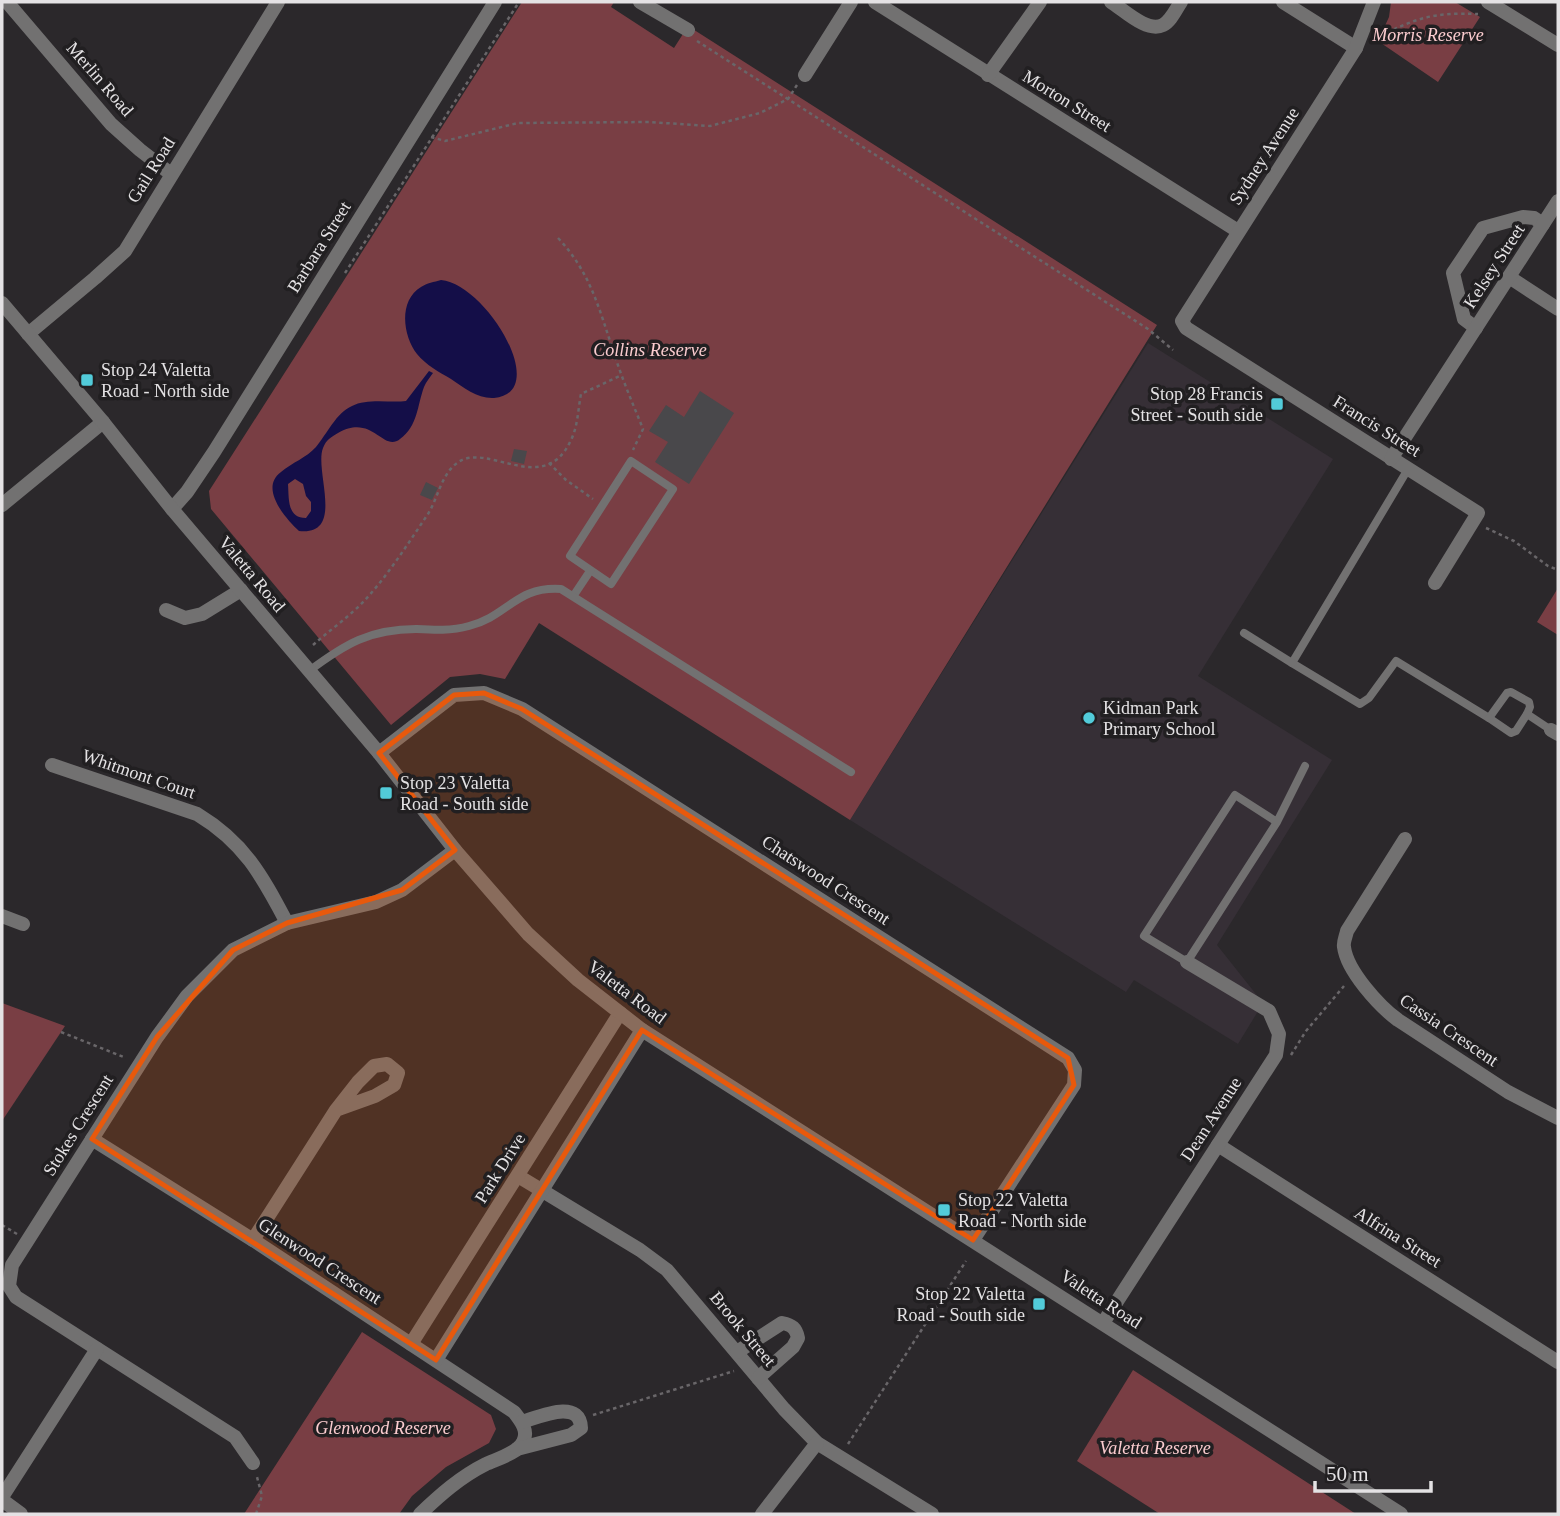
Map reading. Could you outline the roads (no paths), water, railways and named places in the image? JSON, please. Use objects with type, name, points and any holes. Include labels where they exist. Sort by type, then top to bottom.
[{"type":"street","name":"Gail Road","points":[[28,334],[125,251],[278,2]]},
{"type":"street","name":"Barbara Street","points":[[172,509],[214,452],[495,2]]},
{"type":"street","points":[[640,2],[688,30]]},
{"type":"street","points":[[804,75],[851,2]]},
{"type":"street","name":"Morton Street","points":[[875,2],[1238,231]]},
{"type":"street","points":[[988,75],[1040,2]]},
{"type":"street","points":[[1111,2],[1145,24],[1156,27],[1167,21],[1181,2]]},
{"type":"street","points":[[1283,2],[1356,48]]},
{"type":"street","name":"Sydney Avenue","points":[[1186,328],[1182,321],[1185,314],[1356,48],[1374,2]]},
{"type":"street","points":[[1489,2],[1558,45]]},
{"type":"street","name":"Merlin Road","points":[[13,4],[111,124],[171,174]]},
{"type":"street","name":"Kelsey Street","points":[[1391,458],[1558,201]]},
{"type":"street","name":"Kelsey Street","points":[[1476,328],[1464,319],[1453,273],[1483,228],[1522,217],[1534,218],[1544,224]]},
{"type":"street","points":[[1509,278],[1558,309]]},
{"type":"street","name":"Valetta Road","points":[[2,303],[379,753],[454,850],[528,934],[578,980],[642,1030],[1401,1514]]},
{"type":"street","name":"Francis Street","points":[[1186,328],[1478,513],[1435,583]]},
{"type":"street","points":[[2,505],[103,422]]},
{"type":"street","points":[[166,610],[185,618],[202,614],[241,590]]},
{"type":"street","name":"Chatswood Crescent","points":[[379,753],[454,695],[484,693],[522,709],[1068,1058],[1075,1070],[1074,1085],[973,1240]]},
{"type":"street","name":"Whitmont Court","points":[[52,765],[197,814],[217,826],[235,842],[260,872],[287,923]]},
{"type":"street","name":"Cassia Crescent","points":[[1405,839],[1348,931],[1343,945],[1348,959],[1384,1010],[1508,1091],[1558,1118]]},
{"type":"street","name":"Stokes Crescent","points":[[253,1463],[234,1437],[16,1297],[9,1286],[12,1265],[140,1063],[187,996],[233,950],[287,923],[385,898],[402,890],[454,850]]},
{"type":"street","points":[[2,916],[23,924]]},
{"type":"street","name":"Dean Avenue","points":[[1103,1323],[1276,1055],[1279,1034],[1269,1012],[1187,962]]},
{"type":"street","name":"Park Drive","points":[[411,1344],[620,1013]]},
{"type":"street","points":[[436,1360],[642,1030]]},
{"type":"street","points":[[253,1240],[336,1110]]},
{"type":"street","name":"Glenwood Crescent","points":[[92,1139],[506,1405],[522,1422]]},
{"type":"street","name":"Alfrina Street","points":[[1218,1145],[1558,1362]]},
{"type":"street","name":"Brook Street","points":[[518,1176],[640,1250],[667,1270],[784,1409],[817,1443],[932,1514]]},
{"type":"street","points":[[737,1352],[782,1323],[791,1325],[797,1331],[798,1338],[793,1347],[754,1372]]},
{"type":"street","points":[[22,1514],[2,1498],[97,1349]]},
{"type":"street","points":[[420,1514],[450,1486],[482,1466],[517,1449],[571,1435],[581,1427],[580,1419],[575,1412],[567,1411],[522,1422],[526,1433],[523,1443],[517,1449]]},
{"type":"street","points":[[762,1514],[817,1443]]},
{"type":"lane","points":[[631,461],[673,489],[611,584],[590,571],[570,556],[631,461]]},
{"type":"lane","points":[[1292,663],[1408,469]]},
{"type":"lane","points":[[574,595],[590,571]]},
{"type":"lane","points":[[309,671],[347,644],[378,632],[470,626],[488,619],[526,594],[543,588],[561,589],[851,772]]},
{"type":"lane","points":[[1244,633],[1360,704],[1369,698],[1396,661],[1511,733],[1516,731],[1527,714],[1529,702],[1507,692],[1489,718]]},
{"type":"lane","points":[[1527,714],[1555,732]]},
{"type":"lane","points":[[1277,822],[1234,795],[1144,936],[1187,962],[1277,822],[1305,766]]},
{"type":"place","name":"Stop 24 Valetta Road - North side","points":[[87,380]]},
{"type":"place","name":"Stop 28 Francis Street - South side","points":[[1277,404]]},
{"type":"place","name":"Kidman Park Primary School","points":[[1089,718]]},
{"type":"place","name":"Stop 23 Valetta Road - South side","points":[[386,793]]},
{"type":"place","name":"Stop 22 Valetta Road - North side","points":[[944,1210]]},
{"type":"place","name":"Stop 22 Valetta Road - South side","points":[[1039,1304]]},
{"type":"park label","name":"Morris Reserve","points":[[1428,35]]},
{"type":"park label","name":"Collins Reserve","points":[[650,350]]},
{"type":"park label","name":"Glenwood Reserve","points":[[383,1428]]},
{"type":"park label","name":"Valetta Reserve","points":[[1155,1448]]}]
